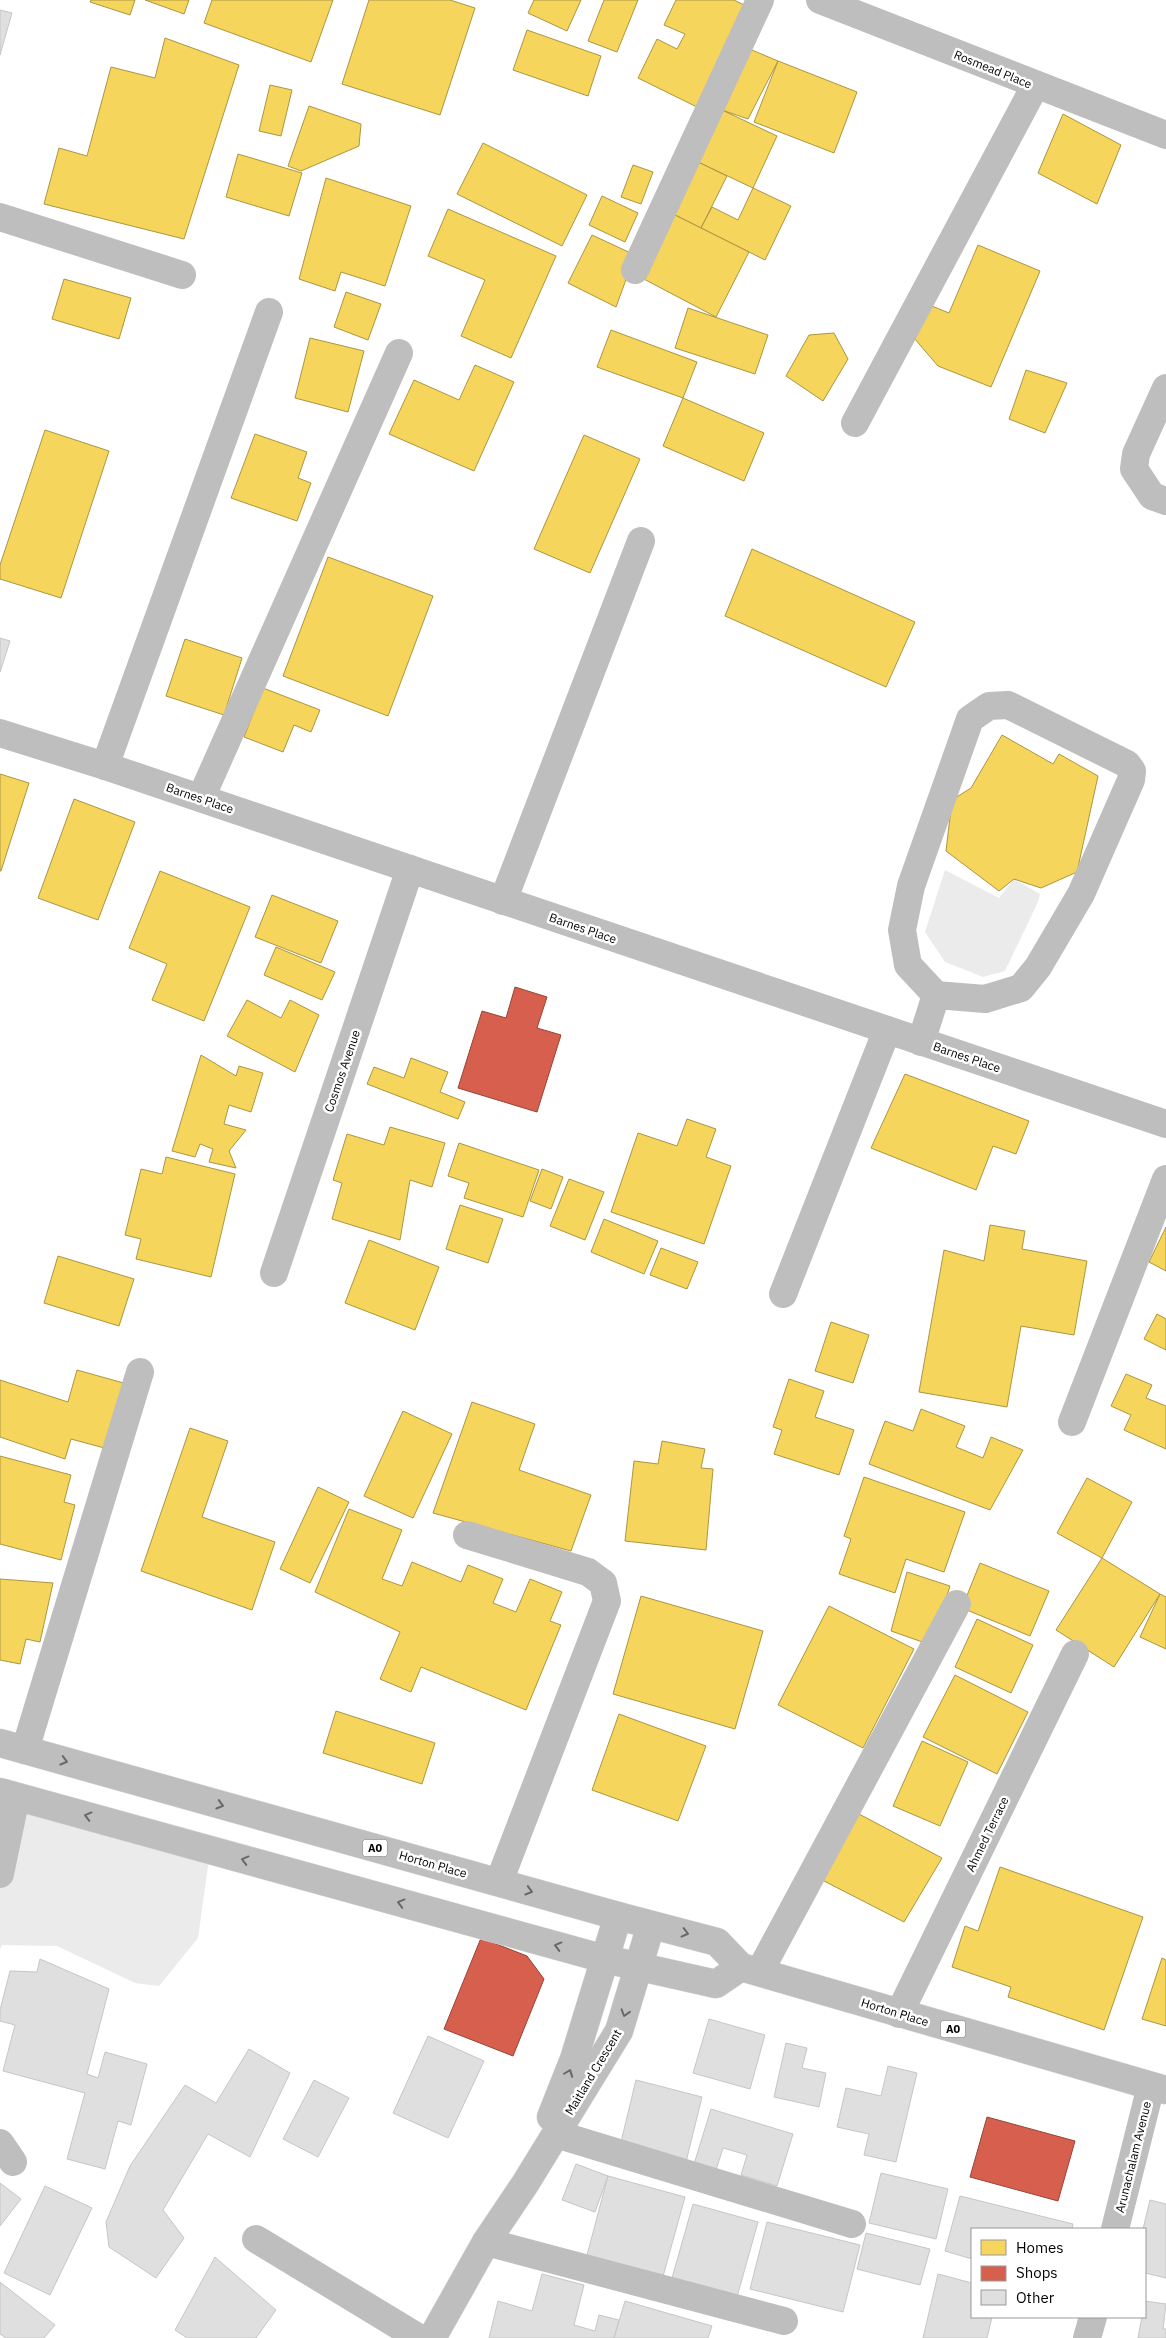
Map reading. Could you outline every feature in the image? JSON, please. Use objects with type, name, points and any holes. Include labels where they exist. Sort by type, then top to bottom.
[{"type":"main road","points":[[635,270],[760,0]]},
{"type":"main road","name":"Rosmead Place","points":[[820,0],[862,8],[1035,86],[1166,135]]},
{"type":"main road","points":[[855,423],[1035,86]]},
{"type":"main road","points":[[0,217],[182,275]]},
{"type":"main road","points":[[105,766],[269,312]]},
{"type":"main road","points":[[201,798],[399,353]]},
{"type":"main road","points":[[1166,388],[1136,454],[1134,469],[1152,496],[1166,501]]},
{"type":"main road","points":[[502,901],[641,541]]},
{"type":"main road","points":[[1008,705],[1127,764],[1132,772],[1131,780],[1081,894],[1032,974],[1021,988],[985,998],[936,995],[908,965],[902,930],[911,886],[970,719],[989,706],[1008,705]]},
{"type":"main road","name":"Barnes Place","points":[[0,733],[201,798],[1166,1124]]},
{"type":"main road","name":"Cosmos Avenue","points":[[274,1274],[410,869]]},
{"type":"main road","points":[[921,1042],[936,995]]},
{"type":"main road","points":[[783,1294],[887,1030]]},
{"type":"main road","points":[[1072,1422],[1166,1179]]},
{"type":"main road","points":[[13,1747],[140,1372]]},
{"type":"main road","points":[[467,1535],[588,1572],[603,1583],[607,1601],[499,1882]]},
{"type":"main road","points":[[0,1874],[8,1794],[605,1959],[716,1984],[751,1969],[957,1604]]},
{"type":"main road","name":"Ahmed Terrace","points":[[898,2014],[1075,1654]]},
{"type":"main road","name":"Horton Place","points":[[13,1747],[717,1942],[751,1969],[898,2014],[1158,2088]]},
{"type":"main road","name":"Maitland Crescent","points":[[525,2184],[574,2059],[618,1916]]},
{"type":"main road","name":"Maitland Crescent","points":[[432,2338],[486,2242],[525,2184],[619,2031],[650,1924]]},
{"type":"main road","name":"Arunachalam Avenue","points":[[1114,2228],[1158,2088]]},
{"type":"main road","points":[[556,2134],[852,2224]]},
{"type":"main road","points":[[256,2239],[419,2338]]},
{"type":"main road","points":[[486,2242],[784,2321]]},
{"type":"main road","points":[[1087,2338],[1092,2318]]},
{"type":"shaded area","points":[[945,870],[999,898],[1014,879],[1040,894],[1005,971],[983,977],[945,962],[925,932]]},
{"type":"shaded area","points":[[0,1798],[209,1859],[198,1938],[159,1986],[135,1983],[57,1946],[2,1945],[0,1949]]},
{"type":"building: Homes","points":[[91,0],[135,0],[130,15],[90,2]]},
{"type":"building: Homes","points":[[145,0],[189,0],[184,14]]},
{"type":"building: Homes","points":[[212,0],[333,0],[311,62],[204,23]]},
{"type":"building: Homes","points":[[369,0],[450,0],[475,8],[440,115],[342,84]]},
{"type":"building: Homes","points":[[534,0],[581,0],[567,31],[528,13]]},
{"type":"building: Homes","points":[[604,0],[638,0],[617,52],[588,41]]},
{"type":"building: Homes","points":[[676,0],[734,0],[750,8],[701,109],[638,78],[657,39],[677,49],[685,34],[664,25]]},
{"type":"building: Homes","points":[[527,30],[601,56],[588,96],[513,70]]},
{"type":"building: Homes","points":[[165,38],[239,65],[184,239],[44,204],[59,148],[87,156],[111,67],[155,78]]},
{"type":"building: Homes","points":[[747,48],[778,61],[748,119],[722,110]]},
{"type":"building: Homes","points":[[778,61],[857,92],[834,153],[754,122]]},
{"type":"building: Homes","points":[[270,85],[292,90],[281,136],[259,131]]},
{"type":"building: Homes","points":[[309,106],[361,124],[359,146],[301,171],[288,166]]},
{"type":"building: Homes","points":[[722,110],[777,136],[753,188],[698,162]]},
{"type":"building: Homes","points":[[1063,114],[1121,145],[1097,204],[1038,173]]},
{"type":"building: Homes","points":[[483,143],[587,195],[562,246],[457,194]]},
{"type":"building: Homes","points":[[238,154],[302,173],[289,216],[226,197]]},
{"type":"building: Homes","points":[[698,162],[727,176],[701,228],[673,214]]},
{"type":"building: Homes","points":[[633,165],[653,172],[641,204],[621,197]]},
{"type":"building: Homes","points":[[326,178],[411,206],[385,286],[341,272],[335,291],[299,279]]},
{"type":"building: Homes","points":[[753,188],[791,206],[765,260],[701,228],[712,207],[738,220]]},
{"type":"building: Homes","points":[[602,196],[638,213],[625,242],[589,225]]},
{"type":"building: Homes","points":[[448,209],[556,256],[511,358],[461,336],[485,280],[428,256]]},
{"type":"building: Homes","points":[[673,214],[749,252],[716,317],[640,277]]},
{"type":"building: Homes","points":[[592,235],[635,255],[616,307],[568,283]]},
{"type":"building: Homes","points":[[978,245],[1040,271],[991,387],[938,366],[914,338],[927,304],[949,313]]},
{"type":"building: Homes","points":[[64,279],[131,298],[119,339],[52,319]]},
{"type":"building: Homes","points":[[346,292],[381,304],[368,340],[334,327]]},
{"type":"building: Homes","points":[[688,308],[768,335],[755,374],[675,348]]},
{"type":"building: Homes","points":[[611,330],[697,362],[683,398],[597,367]]},
{"type":"building: Homes","points":[[834,333],[848,359],[823,401],[786,376],[809,335]]},
{"type":"building: Homes","points":[[310,338],[364,351],[348,412],[295,398]]},
{"type":"building: Homes","points":[[475,365],[514,382],[474,471],[389,434],[414,380],[459,400]]},
{"type":"building: Homes","points":[[1026,370],[1067,383],[1045,433],[1009,419]]},
{"type":"building: Homes","points":[[683,398],[764,433],[744,481],[663,446]]},
{"type":"building: Homes","points":[[45,430],[109,451],[61,598],[0,579],[0,565]]},
{"type":"building: Homes","points":[[255,434],[307,452],[298,478],[311,483],[297,521],[231,498]]},
{"type":"building: Homes","points":[[584,435],[640,459],[590,573],[534,549]]},
{"type":"building: Homes","points":[[752,549],[915,622],[886,687],[725,616]]},
{"type":"building: Homes","points":[[328,557],[433,596],[388,716],[283,676]]},
{"type":"building: Homes","points":[[185,639],[242,658],[224,715],[166,696]]},
{"type":"building: Homes","points":[[263,688],[320,710],[311,732],[294,725],[283,752],[244,737]]},
{"type":"building: Homes","points":[[1002,735],[1053,764],[1059,754],[1098,776],[1077,872],[1041,888],[1014,879],[999,891],[946,851],[952,800],[971,788]]},
{"type":"building: Homes","points":[[0,774],[29,783],[1,871],[0,871]]},
{"type":"building: Homes","points":[[74,799],[135,822],[98,920],[38,898]]},
{"type":"building: Homes","points":[[160,871],[250,907],[204,1021],[152,1000],[167,964],[129,948]]},
{"type":"building: Homes","points":[[272,895],[338,921],[321,963],[255,937]]},
{"type":"building: Homes","points":[[276,947],[335,972],[322,1000],[264,975]]},
{"type":"building: Homes","points":[[247,1000],[281,1018],[290,1000],[319,1015],[295,1072],[227,1036]]},
{"type":"building: Homes","points":[[201,1055],[236,1076],[239,1066],[263,1073],[251,1112],[229,1105],[224,1124],[246,1130],[229,1151],[236,1168],[209,1162],[213,1149],[200,1144],[195,1157],[172,1151]]},
{"type":"building: Homes","points":[[411,1058],[448,1072],[440,1092],[465,1102],[458,1119],[367,1084],[374,1067],[404,1078]]},
{"type":"building: Homes","points":[[905,1074],[1029,1121],[1016,1154],[993,1146],[976,1190],[871,1148]]},
{"type":"building: Homes","points":[[687,1119],[716,1129],[706,1157],[731,1166],[704,1244],[611,1212],[638,1133],[677,1146]]},
{"type":"building: Homes","points":[[390,1127],[445,1143],[432,1187],[410,1180],[400,1240],[332,1219],[342,1183],[333,1180],[347,1134],[384,1145]]},
{"type":"building: Homes","points":[[459,1143],[539,1170],[523,1217],[464,1198],[469,1183],[448,1176]]},
{"type":"building: Homes","points":[[166,1157],[235,1174],[211,1277],[136,1259],[141,1239],[125,1235],[141,1169],[162,1174]]},
{"type":"building: Homes","points":[[542,1169],[563,1177],[551,1209],[530,1201]]},
{"type":"building: Homes","points":[[569,1179],[604,1192],[585,1240],[550,1226]]},
{"type":"building: Homes","points":[[460,1205],[503,1219],[488,1263],[446,1249]]},
{"type":"building: Homes","points":[[604,1219],[658,1241],[644,1274],[591,1252]]},
{"type":"building: Homes","points":[[990,1225],[1025,1231],[1022,1249],[1087,1261],[1074,1335],[1021,1326],[1007,1407],[919,1392],[944,1250],[984,1261]]},
{"type":"building: Homes","points":[[1166,1227],[1166,1271],[1149,1262]]},
{"type":"building: Homes","points":[[369,1240],[439,1267],[415,1330],[345,1303]]},
{"type":"building: Homes","points":[[661,1248],[698,1262],[687,1289],[650,1275]]},
{"type":"building: Homes","points":[[58,1256],[134,1279],[119,1326],[44,1303]]},
{"type":"building: Homes","points":[[1157,1314],[1166,1319],[1166,1350],[1144,1339]]},
{"type":"building: Homes","points":[[831,1322],[869,1335],[853,1383],[815,1371]]},
{"type":"building: Homes","points":[[77,1370],[127,1384],[108,1449],[71,1439],[65,1459],[0,1437],[0,1380],[68,1402]]},
{"type":"building: Homes","points":[[1126,1374],[1152,1385],[1146,1398],[1166,1406],[1166,1449],[1124,1430],[1131,1415],[1111,1406]]},
{"type":"building: Homes","points":[[789,1379],[824,1391],[815,1417],[854,1430],[839,1475],[774,1454],[782,1430],[773,1427]]},
{"type":"building: Homes","points":[[472,1402],[535,1424],[519,1470],[591,1495],[571,1551],[433,1513]]},
{"type":"building: Homes","points":[[921,1409],[965,1426],[956,1447],[983,1458],[991,1437],[1023,1450],[990,1510],[869,1464],[885,1421],[913,1431]]},
{"type":"building: Homes","points":[[403,1411],[452,1434],[413,1518],[364,1496]]},
{"type":"building: Homes","points":[[190,1428],[228,1441],[202,1517],[275,1542],[252,1610],[141,1571]]},
{"type":"building: Homes","points":[[662,1441],[705,1449],[701,1468],[713,1469],[706,1550],[625,1541],[634,1461],[658,1464]]},
{"type":"building: Homes","points":[[0,1456],[71,1475],[64,1502],[75,1505],[61,1560],[0,1544]]},
{"type":"building: Homes","points":[[864,1477],[965,1512],[944,1572],[906,1559],[895,1593],[839,1574],[851,1539],[844,1536]]},
{"type":"building: Homes","points":[[1087,1478],[1132,1502],[1102,1558],[1057,1533]]},
{"type":"building: Homes","points":[[318,1487],[349,1502],[310,1583],[280,1569]]},
{"type":"building: Homes","points":[[349,1509],[402,1530],[382,1579],[402,1586],[412,1562],[461,1582],[468,1565],[503,1579],[493,1603],[516,1612],[530,1579],[562,1592],[550,1621],[561,1625],[526,1710],[421,1667],[411,1692],[380,1679],[400,1632],[315,1592]]},
{"type":"building: Homes","points":[[1102,1558],[1160,1594],[1114,1667],[1056,1630]]},
{"type":"building: Homes","points":[[980,1563],[1049,1591],[1030,1636],[962,1608]]},
{"type":"building: Homes","points":[[907,1572],[950,1586],[931,1645],[891,1631]]},
{"type":"building: Homes","points":[[0,1579],[53,1583],[40,1642],[26,1639],[20,1664],[0,1660]]},
{"type":"building: Homes","points":[[1160,1594],[1166,1597],[1166,1649],[1140,1637]]},
{"type":"building: Homes","points":[[641,1596],[763,1631],[735,1729],[613,1694]]},
{"type":"building: Homes","points":[[829,1606],[914,1649],[863,1748],[778,1705]]},
{"type":"building: Homes","points":[[977,1619],[1033,1645],[1011,1693],[955,1667]]},
{"type":"building: Homes","points":[[955,1675],[1028,1712],[997,1774],[923,1737]]},
{"type":"building: Homes","points":[[336,1711],[435,1743],[422,1784],[323,1753]]},
{"type":"building: Homes","points":[[619,1714],[706,1746],[678,1821],[592,1790]]},
{"type":"building: Homes","points":[[922,1741],[968,1762],[940,1826],[893,1806]]},
{"type":"building: Homes","points":[[859,1814],[942,1858],[904,1922],[822,1880]]},
{"type":"building: Homes","points":[[1000,1867],[1143,1917],[1104,2030],[1008,1997],[1011,1987],[952,1967],[965,1926],[978,1931]]},
{"type":"building: Homes","points":[[1162,1958],[1166,1960],[1166,2026],[1142,2019]]},
{"type":"building: Shops","points":[[515,987],[547,997],[537,1028],[561,1035],[537,1112],[458,1088],[482,1011],[506,1018]]},
{"type":"building: Shops","points":[[481,1938],[527,1956],[544,1979],[513,2056],[444,2029]]},
{"type":"building: Shops","points":[[987,2117],[1075,2141],[1058,2201],[970,2177]]},
{"type":"building: Other","points":[[0,10],[12,13],[0,55]]},
{"type":"building: Other","points":[[0,638],[10,641],[0,672]]},
{"type":"building: Other","points":[[40,1959],[109,1989],[87,2074],[98,2078],[105,2052],[147,2064],[131,2125],[118,2121],[105,2169],[67,2159],[85,2093],[3,2071],[15,2025],[0,2021],[0,2010],[10,1971],[37,1972]]},
{"type":"building: Other","points":[[709,2019],[765,2035],[750,2089],[693,2073]]},
{"type":"building: Other","points":[[428,2036],[484,2061],[448,2138],[393,2113]]},
{"type":"building: Other","points":[[786,2043],[807,2048],[802,2068],[826,2073],[819,2107],[774,2097]]},
{"type":"building: Other","points":[[249,2049],[290,2073],[250,2157],[208,2134],[163,2210],[184,2238],[156,2278],[109,2247],[106,2222],[130,2166],[185,2085],[216,2103]]},
{"type":"building: Other","points":[[888,2066],[917,2073],[896,2162],[864,2155],[869,2134],[837,2127],[846,2088],[881,2096]]},
{"type":"building: Other","points":[[314,2080],[349,2098],[318,2157],[283,2139]]},
{"type":"building: Other","points":[[636,2080],[702,2097],[686,2162],[620,2146]]},
{"type":"building: Other","points":[[711,2109],[793,2134],[777,2186],[741,2175],[747,2155],[723,2148],[716,2170],[694,2164]]},
{"type":"building: Other","points":[[576,2164],[608,2176],[595,2212],[562,2200]]},
{"type":"building: Other","points":[[881,2173],[948,2189],[936,2239],[869,2223]]},
{"type":"building: Other","points":[[608,2176],[685,2197],[662,2280],[586,2259]]},
{"type":"building: Other","points":[[0,2183],[21,2199],[0,2226]]},
{"type":"building: Other","points":[[45,2186],[92,2208],[50,2295],[4,2273]]},
{"type":"building: Other","points":[[960,2196],[1073,2224],[1072,2228],[971,2228],[971,2259],[945,2251]]},
{"type":"building: Other","points":[[1150,2200],[1166,2204],[1166,2278],[1146,2273],[1146,2228],[1143,2228]]},
{"type":"building: Other","points":[[693,2204],[758,2222],[737,2297],[672,2278]]},
{"type":"building: Other","points":[[767,2222],[860,2245],[843,2312],[750,2289]]},
{"type":"building: Other","points":[[866,2233],[930,2249],[920,2285],[857,2269]]},
{"type":"building: Other","points":[[215,2257],[276,2310],[256,2338],[187,2338],[175,2330]]},
{"type":"building: Other","points":[[542,2274],[584,2285],[574,2325],[595,2331],[599,2315],[619,2320],[614,2338],[489,2338],[498,2301],[532,2311]]},
{"type":"building: Other","points":[[938,2274],[971,2283],[971,2318],[992,2318],[987,2338],[923,2338]]},
{"type":"building: Other","points":[[0,2282],[55,2325],[44,2338],[6,2338],[0,2334]]},
{"type":"building: Other","points":[[625,2301],[712,2326],[708,2338],[614,2338]]},
{"type":"building: Other","points":[[1146,2301],[1166,2304],[1163,2329],[1166,2329],[1166,2338],[1138,2338],[1142,2318],[1146,2318]]}]
